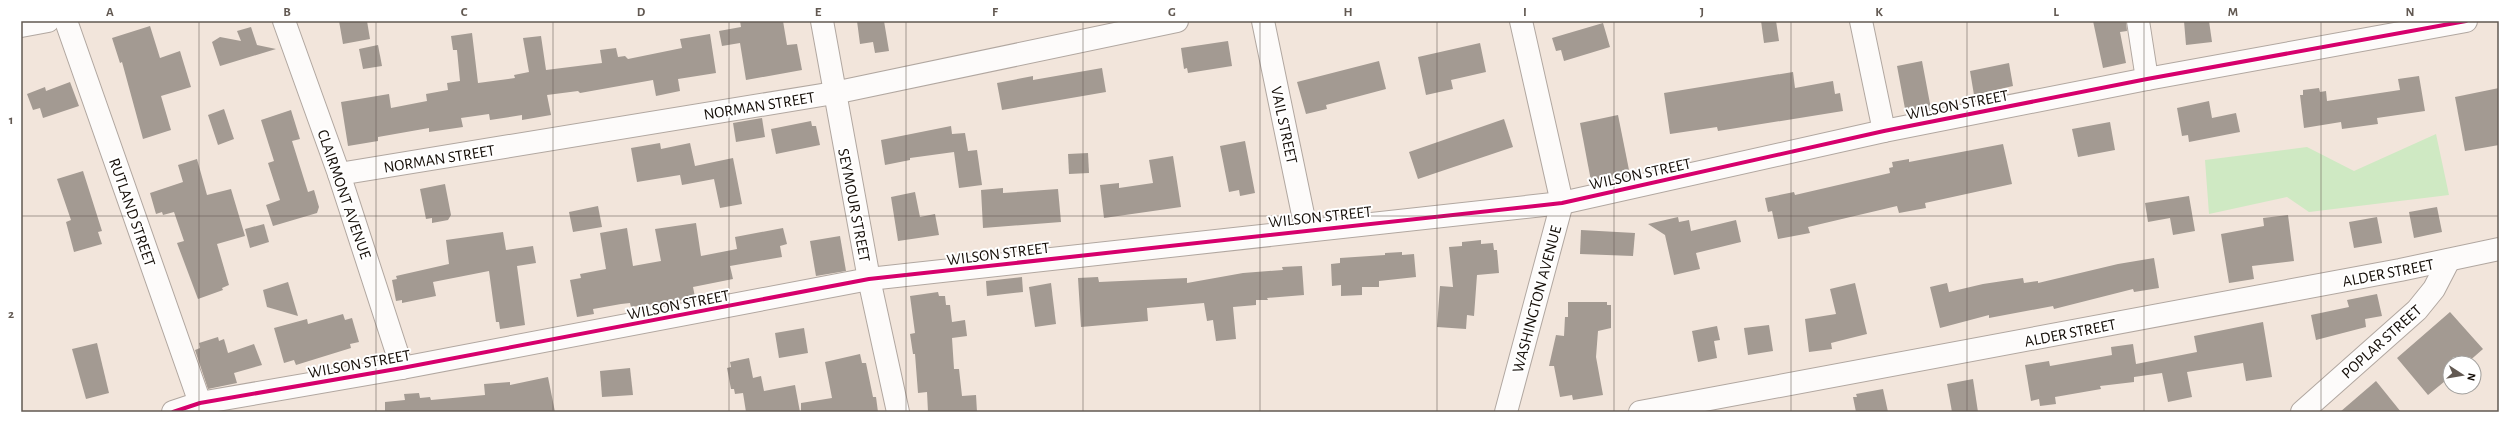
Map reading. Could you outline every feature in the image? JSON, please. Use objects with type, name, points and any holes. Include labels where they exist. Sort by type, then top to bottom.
[{"type":"street","points":[[21,26],[48,21]]},
{"type":"street","name":"RUTLAND STREET","points":[[66,21],[200,403]]},
{"type":"street","name":"CLAIRMONT AVENUE","points":[[284,21],[339,174],[402,368]]},
{"type":"street","name":"SEYMOUR STREET","points":[[822,21],[869,280],[898,412]]},
{"type":"street","name":"NORMAN STREET","points":[[339,174],[834,93],[1177,21]]},
{"type":"street","name":"VAIL STREET","points":[[1263,21],[1306,229]]},
{"type":"street","name":"WASHINGTON AVENUE","points":[[1506,412],[1562,203],[1521,21]]},
{"type":"street","points":[[1861,21],[1884,131]]},
{"type":"street","points":[[2138,21],[2147,79]]},
{"type":"street","name":"WILSON STREET","points":[[173,412],[200,403],[402,368],[869,280],[1306,229],[1562,203],[1884,131],[2147,79],[2457,22]]},
{"type":"street","name":"ALDER STREET","points":[[1640,412],[2450,260],[2499,249]]},
{"type":"street","name":"POPLAR STREET","points":[[2302,412],[2417,310],[2434,289],[2450,260]]},
{"type":"green space","points":[[2436,134],[2449,195],[2309,212],[2287,197],[2209,214],[2205,160],[2307,147],[2354,171]]},
{"type":"building","points":[[339,21],[367,21],[370,39],[343,44]]},
{"type":"building","points":[[740,21],[783,21],[787,45],[797,44],[802,70],[746,80],[740,43],[722,46],[719,31],[741,27]]},
{"type":"building","points":[[857,21],[884,21],[889,51],[875,53],[873,42],[860,44]]},
{"type":"building","points":[[1761,21],[1776,21],[1779,41],[1764,43]]},
{"type":"building","points":[[2093,21],[2126,21],[2127,31],[2120,32],[2126,63],[2103,68]]},
{"type":"building","points":[[2184,21],[2209,21],[2212,42],[2186,45]]},
{"type":"building","points":[[1603,23],[1610,47],[1564,61],[1561,50],[1556,51],[1552,38]]},
{"type":"building","points":[[150,26],[160,58],[180,51],[191,87],[161,96],[171,130],[143,139],[122,62],[120,63],[112,38]]},
{"type":"building","points":[[251,27],[257,45],[276,49],[220,66],[212,42],[220,37],[241,41],[237,31]]},
{"type":"building","points":[[472,33],[478,83],[515,78],[514,75],[529,72],[523,38],[541,36],[546,70],[602,63],[600,50],[616,48],[618,57],[625,56],[628,59],[682,48],[680,39],[710,34],[716,73],[678,79],[680,91],[656,96],[653,80],[580,93],[578,91],[547,95],[551,115],[522,120],[522,115],[490,120],[489,114],[461,118],[463,127],[429,132],[429,128],[378,137],[378,141],[348,146],[341,102],[389,94],[391,108],[427,101],[426,94],[448,90],[447,83],[460,81],[457,50],[453,50],[451,36]]},
{"type":"building","points":[[1228,41],[1232,66],[1188,73],[1187,68],[1184,69],[1181,48]]},
{"type":"building","points":[[1480,43],[1486,72],[1451,80],[1453,89],[1426,95],[1418,57]]},
{"type":"building","points":[[378,45],[382,66],[363,69],[359,49]]},
{"type":"building","points":[[1379,61],[1386,89],[1326,105],[1327,109],[1306,114],[1297,82]]},
{"type":"building","points":[[1922,61],[1931,109],[1906,114],[1897,66]]},
{"type":"building","points":[[2009,63],[2013,86],[1974,95],[1970,71]]},
{"type":"building","points":[[1102,68],[1106,92],[1002,110],[997,83],[1033,76],[1033,80]]},
{"type":"building","points":[[1793,72],[1795,88],[1833,81],[1835,94],[1840,93],[1843,111],[1718,131],[1717,127],[1670,134],[1664,93]]},
{"type":"building","points":[[2419,76],[2425,111],[2377,118],[2378,124],[2342,129],[2341,122],[2304,128],[2300,95],[2303,95],[2303,90],[2319,88],[2320,92],[2326,91],[2327,101],[2400,90],[2398,79]]},
{"type":"building","points":[[70,82],[79,106],[43,118],[40,108],[33,110],[27,94],[45,87],[46,91]]},
{"type":"building","points":[[2499,88],[2499,145],[2465,151],[2455,97]]},
{"type":"building","points":[[2209,101],[2212,118],[2236,113],[2240,132],[2189,142],[2188,135],[2182,136],[2177,108]]},
{"type":"building","points":[[224,109],[234,139],[218,145],[208,115]]},
{"type":"building","points":[[291,110],[300,139],[292,141],[308,192],[314,190],[319,207],[317,213],[273,226],[266,205],[280,200],[268,163],[274,161],[261,120]]},
{"type":"building","points":[[1618,115],[1630,175],[1591,181],[1580,123]]},
{"type":"building","points":[[762,118],[765,137],[736,142],[733,123]]},
{"type":"building","points":[[1504,119],[1513,147],[1418,179],[1409,152]]},
{"type":"building","points":[[811,121],[812,126],[816,126],[820,145],[776,154],[771,129]]},
{"type":"building","points":[[2110,122],[2115,150],[2078,157],[2072,129]]},
{"type":"building","points":[[951,126],[952,134],[965,133],[968,151],[977,150],[982,185],[959,188],[954,152],[910,158],[910,160],[885,165],[881,140]]},
{"type":"building","points":[[1245,141],[1255,193],[1240,196],[1239,190],[1229,192],[1220,146]]},
{"type":"building","points":[[660,143],[661,149],[690,143],[695,166],[733,158],[742,204],[720,208],[714,179],[682,185],[680,175],[637,182],[631,148]]},
{"type":"building","points":[[2003,144],[2012,184],[1925,203],[1926,208],[1899,213],[1897,206],[1808,227],[1810,233],[1778,239],[1772,211],[1768,212],[1765,198],[1794,192],[1795,195],[1890,173],[1889,168],[1893,167],[1892,162],[1909,159],[1909,162]]},
{"type":"building","points":[[1088,153],[1089,173],[1069,174],[1068,154]]},
{"type":"building","points":[[1173,156],[1181,207],[1104,218],[1100,185],[1119,183],[1119,188],[1153,183],[1149,160]]},
{"type":"building","points":[[197,159],[207,195],[231,189],[245,236],[217,244],[229,285],[222,288],[223,290],[198,299],[177,243],[184,241],[174,212],[163,215],[162,212],[156,214],[150,193],[183,182],[178,165]]},
{"type":"building","points":[[83,171],[102,231],[98,232],[102,244],[74,252],[66,222],[71,220],[57,179]]},
{"type":"building","points":[[445,184],[451,215],[448,220],[432,223],[432,218],[426,219],[420,189]]},
{"type":"building","points":[[1003,188],[1003,193],[1058,189],[1061,222],[983,228],[981,190]]},
{"type":"building","points":[[915,192],[920,217],[935,214],[939,235],[898,241],[891,197]]},
{"type":"building","points":[[2189,196],[2195,231],[2173,235],[2170,218],[2148,222],[2145,203]]},
{"type":"building","points":[[598,206],[602,227],[573,232],[569,212]]},
{"type":"building","points":[[2437,207],[2442,232],[2414,238],[2409,212]]},
{"type":"building","points":[[2288,215],[2294,261],[2252,266],[2254,279],[2229,283],[2221,234],[2264,226],[2263,218]]},
{"type":"building","points":[[1678,217],[1679,222],[1689,220],[1691,231],[1736,220],[1741,242],[1696,253],[1700,269],[1674,275],[1665,235],[1648,224]]},
{"type":"building","points":[[2377,217],[2382,243],[2354,248],[2349,222]]},
{"type":"building","points":[[696,223],[701,256],[737,249],[735,237],[783,228],[787,244],[780,246],[782,257],[730,266],[733,279],[693,287],[695,297],[690,299],[631,307],[630,303],[621,304],[593,309],[594,314],[577,317],[570,280],[581,278],[580,274],[606,269],[600,233],[627,228],[633,266],[661,261],[655,229]]},
{"type":"building","points":[[264,224],[269,242],[250,248],[245,229]]},
{"type":"building","points":[[1581,230],[1635,233],[1633,256],[1580,254]]},
{"type":"building","points":[[503,232],[506,250],[533,246],[536,263],[517,266],[525,325],[500,329],[499,322],[496,322],[489,271],[433,282],[436,296],[402,303],[402,300],[396,301],[392,280],[397,279],[396,276],[449,264],[446,240]]},
{"type":"building","points":[[840,236],[846,271],[816,276],[810,241]]},
{"type":"building","points":[[1481,240],[1481,244],[1493,243],[1494,250],[1497,250],[1499,273],[1477,275],[1474,316],[1467,315],[1466,329],[1437,327],[1440,286],[1453,287],[1449,247],[1462,246],[1462,242]]},
{"type":"building","points":[[1402,252],[1402,255],[1414,254],[1416,277],[1379,281],[1379,287],[1362,287],[1362,295],[1341,296],[1341,285],[1332,286],[1331,264],[1340,263],[1340,258],[1385,255],[1385,253]]},
{"type":"building","points":[[2154,258],[2159,288],[2134,292],[2133,289],[2054,309],[2053,306],[1989,318],[1989,315],[1940,328],[1930,287],[1947,283],[1949,292],[1983,284],[2023,278],[2024,283],[2038,281],[2038,283],[2118,264]]},
{"type":"building","points":[[1302,266],[1304,295],[1267,298],[1268,300],[1256,300],[1256,305],[1233,307],[1236,339],[1216,341],[1213,320],[1207,321],[1204,303],[1147,308],[1148,321],[1081,327],[1078,278],[1098,277],[1099,282],[1187,278],[1187,283],[1243,273],[1283,270],[1282,267]]},
{"type":"building","points":[[1022,277],[1023,292],[987,296],[986,281]]},
{"type":"building","points":[[288,282],[298,316],[267,307],[263,290]]},
{"type":"building","points":[[1051,283],[1056,324],[1035,327],[1029,287]]},
{"type":"building","points":[[1855,283],[1867,334],[1831,343],[1832,349],[1809,352],[1805,319],[1836,314],[1830,289]]},
{"type":"building","points":[[938,292],[939,296],[945,296],[946,305],[950,305],[952,322],[965,320],[967,336],[952,338],[954,369],[959,369],[962,396],[976,395],[977,412],[928,412],[927,392],[918,393],[915,354],[913,354],[910,334],[915,333],[910,296]]},
{"type":"building","points":[[2377,294],[2382,316],[2365,319],[2366,327],[2316,340],[2311,315],[2349,307],[2347,300]]},
{"type":"building","points":[[1568,302],[1607,302],[1607,305],[1611,305],[1611,328],[1598,331],[1596,357],[1603,395],[1573,400],[1572,395],[1560,397],[1554,366],[1549,366],[1556,335],[1564,336],[1565,317],[1568,317]]},
{"type":"building","points":[[2450,312],[2483,349],[2476,355],[2442,355],[2442,384],[2428,395],[2397,358]]},
{"type":"building","points":[[343,314],[345,320],[352,318],[359,342],[350,344],[351,348],[296,365],[294,360],[284,363],[274,328],[307,319],[308,324]]},
{"type":"building","points":[[2263,322],[2272,377],[2246,381],[2243,363],[2187,372],[2192,397],[2168,402],[2162,373],[2134,377],[2134,382],[2100,386],[2101,389],[2055,397],[2056,404],[2040,406],[2039,399],[2031,401],[2025,365],[2049,361],[2050,366],[2112,355],[2111,347],[2133,344],[2136,364],[2197,352],[2194,336]]},
{"type":"building","points":[[1769,325],[1773,351],[1748,355],[1744,328]]},
{"type":"building","points":[[1717,326],[1720,340],[1714,341],[1717,358],[1698,362],[1692,331]]},
{"type":"building","points":[[804,328],[808,353],[779,358],[775,333]]},
{"type":"building","points":[[218,337],[219,341],[224,339],[228,353],[254,344],[262,365],[234,373],[237,383],[208,389],[195,350],[200,348],[199,343]]},
{"type":"building","points":[[97,343],[109,393],[86,399],[72,349]]},
{"type":"building","points":[[860,354],[862,363],[866,363],[873,397],[876,397],[878,412],[801,412],[801,403],[832,398],[825,362]]},
{"type":"building","points":[[749,358],[753,378],[761,376],[764,391],[795,385],[800,412],[746,412],[743,393],[735,394],[734,389],[731,389],[727,368],[731,367],[730,362]]},
{"type":"building","points":[[630,368],[633,395],[602,397],[600,371]]},
{"type":"building","points":[[548,377],[555,412],[385,412],[385,402],[405,400],[404,394],[419,393],[420,398],[430,397],[431,400],[485,395],[484,384],[510,382],[510,385]]},
{"type":"building","points":[[1973,379],[1978,412],[1952,412],[1947,384]]},
{"type":"building","points":[[2376,381],[2401,412],[2340,412]]},
{"type":"building","points":[[1883,389],[1888,412],[1856,412],[1853,397],[1857,397],[1856,394]]},
{"type":"cycle path","points":[[173,412],[200,403],[402,368],[869,279],[1562,203],[1884,131],[2147,79],[2466,21]]}]
